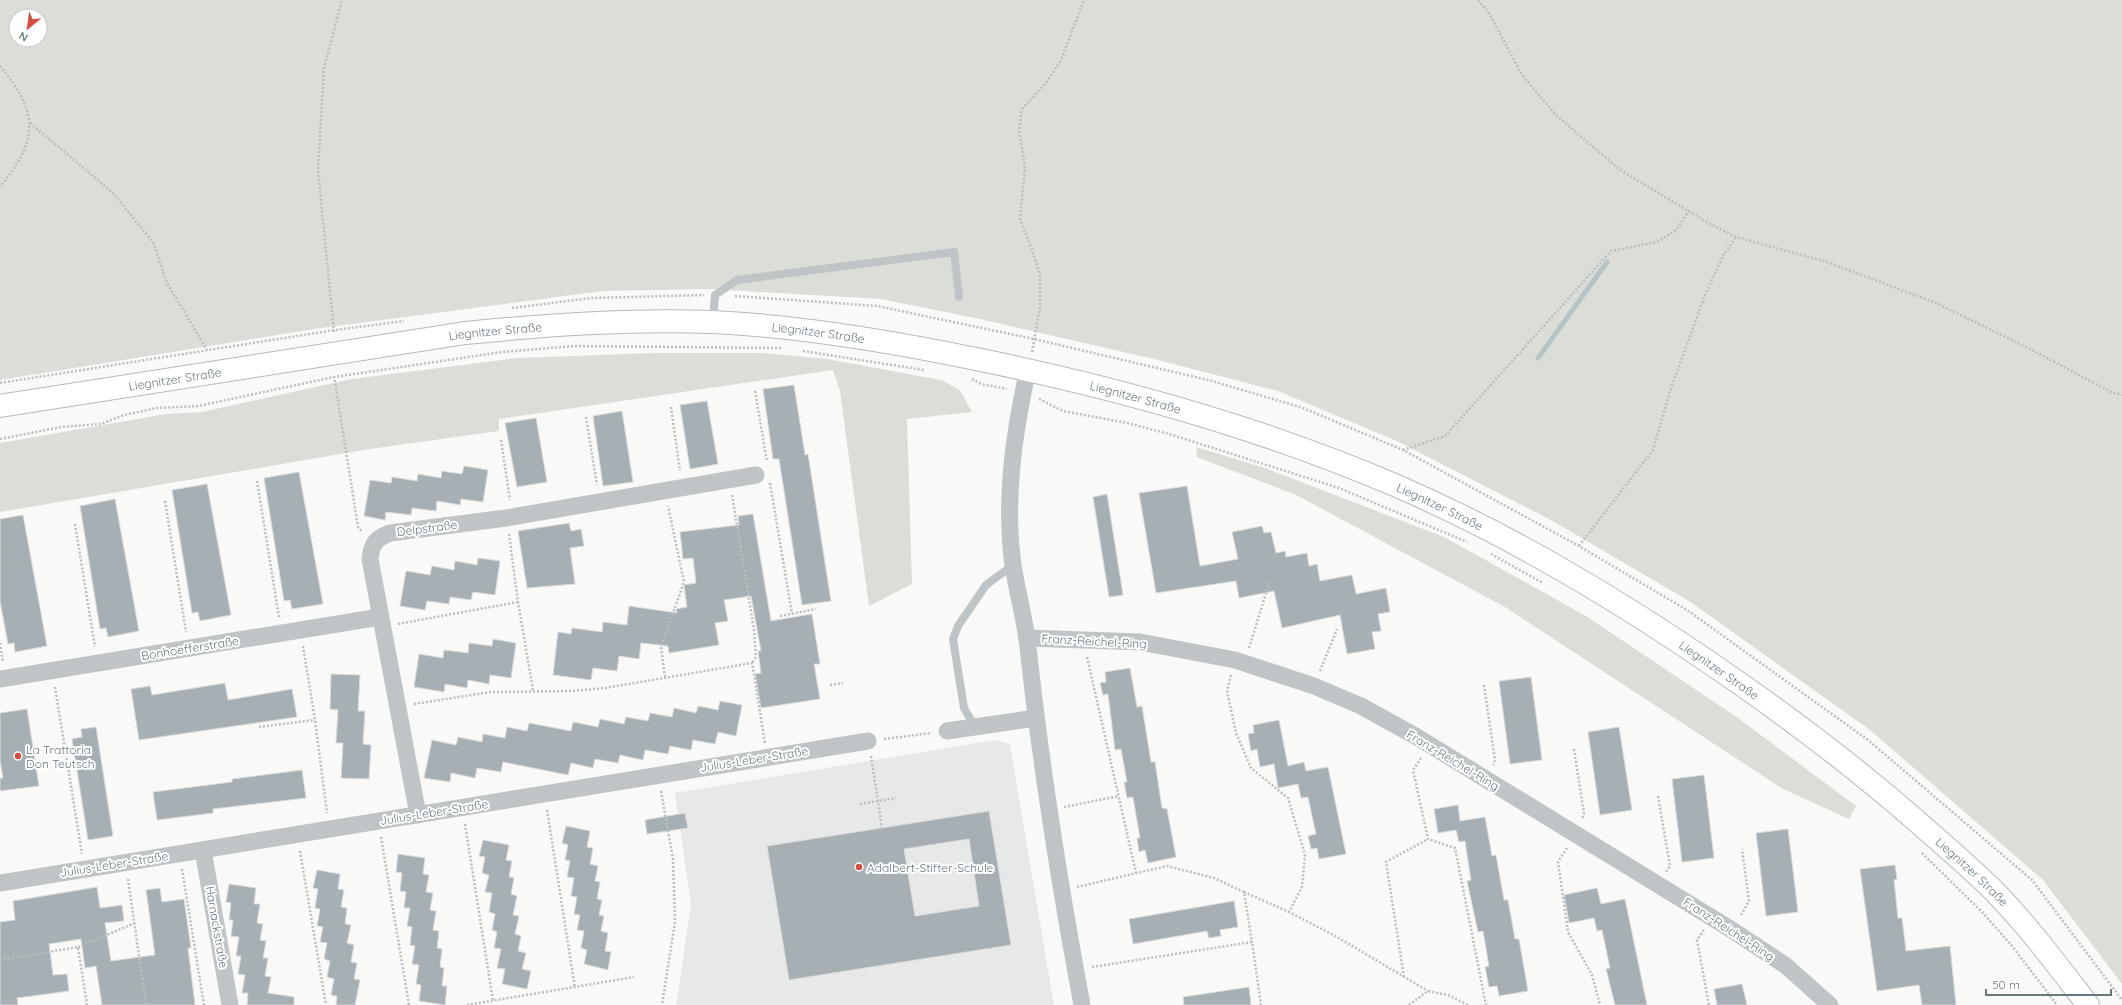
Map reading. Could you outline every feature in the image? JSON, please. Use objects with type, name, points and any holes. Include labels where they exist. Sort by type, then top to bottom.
[{"type":"main road","name":"Liegnitzer Straße","points":[[0,406],[464,333],[542,326],[637,321],[713,322],[859,337],[1028,369],[1172,406],[1319,455],[1436,504],[1515,544],[1579,581],[1664,633],[1730,676],[1869,780],[1992,889],[2049,953],[2088,1005]]},
{"type":"street","name":"Franz-Reichel-Ring","points":[[1028,369],[1014,442],[1010,523],[1013,564],[1027,638],[1036,718],[1075,969],[1082,1005]]},
{"type":"street","name":"Delpstraße","points":[[372,547],[378,537],[390,533],[510,517],[765,474]]},
{"type":"street","points":[[372,547],[370,559],[396,707],[418,814]]},
{"type":"street","name":"Bonhoefferstraße","points":[[0,680],[300,630],[381,622]]},
{"type":"street","name":"Franz-Reichel-Ring","points":[[1027,638],[1140,642],[1240,661],[1314,686],[1361,706],[1429,744],[1712,917],[1785,966],[1830,1005]]},
{"type":"street","points":[[946,731],[1036,718]]},
{"type":"street","name":"Julius-Leber-Straße","points":[[0,883],[868,741]]},
{"type":"street","name":"Harnackstraße","points":[[203,850],[230,1005]]},
{"type":"lane","points":[[713,322],[715,295],[737,280],[954,252],[959,297]]},
{"type":"lane","points":[[975,726],[964,708],[953,639],[958,626],[986,585],[1013,564]]},
{"type":"path","points":[[342,0],[324,68],[318,170],[324,248],[335,330],[331,353],[334,377],[358,527],[372,547]]},
{"type":"path","points":[[1034,339],[1040,307],[1040,275],[1020,219],[1025,168],[1019,129],[1022,109],[1046,83],[1061,60],[1084,0]]},
{"type":"path","points":[[1478,0],[1489,13],[1522,75],[1556,116],[1619,169],[1736,237],[1827,262],[1936,303],[2028,348],[2111,392],[2122,395]]},
{"type":"path","points":[[0,66],[13,82],[24,102],[30,123],[27,146],[10,174],[0,186]]},
{"type":"path","points":[[30,123],[113,194],[153,242],[167,283],[207,350],[211,372]]},
{"type":"path","points":[[1403,450],[1445,436],[1611,251],[1637,247],[1663,239],[1676,230],[1689,211]]},
{"type":"path","points":[[1579,546],[1653,450],[1670,391],[1704,295],[1724,254],[1736,237]]},
{"type":"path","points":[[505,309],[591,298],[715,295],[877,306],[1034,339],[1212,381],[1303,408],[1403,450],[1579,546],[1687,610],[1868,740],[2032,880],[2122,1000]]},
{"type":"path","points":[[0,383],[335,330],[412,320]]},
{"type":"path","points":[[0,438],[61,427],[101,424],[124,415],[156,408],[198,406],[334,377],[440,360],[574,346],[788,348]]},
{"type":"path","points":[[795,349],[928,371]]},
{"type":"path","points":[[967,376],[982,384],[1023,391],[1064,411],[1127,423],[1169,434],[1339,488],[1473,545]]},
{"type":"path","points":[[755,391],[765,474],[792,614]]},
{"type":"path","points":[[670,407],[683,487]]},
{"type":"path","points":[[586,417],[599,502]]},
{"type":"path","points":[[501,440],[518,602],[533,690]]},
{"type":"path","points":[[729,479],[754,630],[756,657],[752,663],[767,757]]},
{"type":"path","points":[[257,481],[281,633]]},
{"type":"path","points":[[665,490],[684,582],[661,647],[665,677]]},
{"type":"path","points":[[165,501],[188,648]]},
{"type":"path","points":[[75,524],[98,663]]},
{"type":"path","points":[[1486,552],[1545,584]]},
{"type":"path","points":[[1270,580],[1240,661],[1227,691],[1236,733],[1250,768],[1288,798],[1305,855],[1302,887],[1289,912]]},
{"type":"path","points":[[381,622],[518,602]]},
{"type":"path","points":[[780,616],[816,609]]},
{"type":"path","points":[[300,630],[315,720],[329,829]]},
{"type":"path","points":[[1314,686],[1337,630]]},
{"type":"path","points":[[1083,640],[1136,873]]},
{"type":"path","points":[[396,707],[491,692],[533,690],[572,691],[605,688],[752,663]]},
{"type":"path","points":[[53,671],[85,869]]},
{"type":"path","points":[[830,685],[843,683]]},
{"type":"path","points":[[1484,684],[1495,760],[1485,779]]},
{"type":"path","points":[[259,727],[315,720]]},
{"type":"path","points":[[882,828],[868,741],[946,731]]},
{"type":"path","points":[[1428,839],[1413,770],[1429,744]]},
{"type":"path","points":[[1574,749],[1584,814],[1575,834],[1558,862],[1568,932],[1592,975],[1600,1005]]},
{"type":"path","points":[[658,775],[673,859],[675,922],[662,1005]]},
{"type":"path","points":[[545,794],[575,988]]},
{"type":"path","points":[[1050,810],[1119,796]]},
{"type":"path","points":[[1658,796],[1670,866],[1660,885]]},
{"type":"path","points":[[860,804],[896,798]]},
{"type":"path","points":[[462,807],[493,1001]]},
{"type":"path","points":[[378,821],[409,1005]]},
{"type":"path","points":[[297,834],[326,1005]]},
{"type":"path","points":[[1404,977],[1386,862],[1428,839],[1455,848],[1486,1005]]},
{"type":"path","points":[[1732,930],[1749,902],[1742,849]]},
{"type":"path","points":[[1920,852],[1986,917],[2012,946],[2057,1005]]},
{"type":"path","points":[[179,854],[204,1005]]},
{"type":"path","points":[[126,862],[146,1005]]},
{"type":"path","points":[[1063,890],[1168,866],[1214,878],[1289,912],[1337,937],[1428,991],[1448,995],[1468,1005]]},
{"type":"path","points":[[1244,892],[1262,1005]]},
{"type":"path","points":[[1709,1005],[1697,940],[1712,917]]},
{"type":"path","points":[[0,960],[78,947],[135,923]]},
{"type":"path","points":[[1075,969],[1252,942]]},
{"type":"path","points":[[78,947],[87,1005]]},
{"type":"path","points":[[467,1005],[634,977]]},
{"type":"path","points":[[1409,1005],[1428,991]]},
{"type":"shaded area","points":[[0,0],[2122,0],[2122,984],[2043,880],[1870,730],[1689,601],[1551,520],[1399,442],[1278,391],[1154,359],[980,319],[881,299],[710,289],[602,291],[314,329],[0,380]]},
{"type":"shaded area","points":[[656,353],[762,353],[827,359],[941,380],[960,390],[972,412],[907,419],[912,584],[869,606],[840,391],[833,370],[499,419],[499,431],[370,449],[0,512],[0,443],[166,414],[202,412],[352,379],[518,358]]},
{"type":"shaded area","points":[[1196,447],[1265,468],[1444,537],[1586,616],[1738,718],[1856,806],[1849,819],[1783,789],[1505,607],[1296,495],[1197,457]]},
{"type":"shaded area","name":"Adalbert-Stifter-Schule","points":[[995,740],[1010,744],[1054,1005],[676,1005],[691,905],[675,793]]},
{"type":"building","points":[[794,385],[805,455],[808,454],[831,601],[802,605],[779,459],[773,459],[763,389]]},
{"type":"building","points":[[707,401],[718,464],[690,469],[680,405]]},
{"type":"building","points":[[622,411],[633,482],[603,486],[593,416]]},
{"type":"building","points":[[536,418],[547,482],[517,487],[505,423]]},
{"type":"building","points":[[464,466],[488,470],[483,502],[461,499],[460,505],[437,501],[436,511],[412,508],[411,515],[386,512],[385,520],[364,516],[370,480],[391,483],[392,477],[417,481],[418,474],[441,478],[442,471],[462,474]]},
{"type":"building","points":[[299,472],[323,604],[292,609],[290,600],[284,601],[264,478]]},
{"type":"building","points":[[207,484],[231,615],[200,621],[198,612],[192,613],[172,490]]},
{"type":"building","points":[[1187,486],[1200,566],[1238,559],[1232,532],[1262,526],[1264,533],[1271,532],[1276,553],[1285,551],[1286,557],[1307,553],[1309,566],[1317,564],[1320,581],[1352,575],[1356,594],[1386,588],[1390,612],[1378,614],[1381,631],[1372,632],[1375,649],[1347,654],[1340,615],[1282,628],[1274,591],[1239,598],[1236,581],[1156,593],[1139,493]]},
{"type":"building","points":[[1107,494],[1123,595],[1109,597],[1093,497]]},
{"type":"building","points":[[115,499],[139,631],[108,637],[106,628],[100,629],[80,506]]},
{"type":"building","points":[[753,514],[771,621],[812,614],[820,664],[814,664],[820,699],[761,708],[755,674],[761,673],[758,651],[761,651],[751,596],[724,600],[728,621],[715,623],[719,645],[669,653],[668,646],[641,643],[639,659],[619,656],[617,671],[593,668],[591,680],[553,675],[558,632],[571,634],[572,628],[602,632],[603,622],[627,625],[629,606],[677,613],[676,609],[687,607],[684,585],[696,583],[693,558],[683,559],[680,532],[739,525],[738,516]]},
{"type":"building","points":[[23,515],[47,646],[15,652],[14,643],[8,644],[0,601],[0,519]]},
{"type":"building","points":[[569,523],[571,531],[581,529],[584,546],[570,548],[575,584],[527,588],[518,531]]},
{"type":"building","points":[[478,558],[500,561],[495,595],[473,592],[471,600],[450,597],[449,604],[427,601],[425,610],[400,606],[406,571],[430,575],[432,566],[454,570],[455,561],[477,565]]},
{"type":"building","points":[[493,639],[516,643],[511,678],[490,675],[489,684],[468,680],[467,688],[445,684],[444,692],[414,687],[419,654],[443,658],[444,650],[468,653],[469,643],[492,646]]},
{"type":"building","points":[[1130,668],[1137,707],[1142,706],[1151,762],[1155,762],[1162,808],[1167,809],[1176,857],[1148,863],[1145,850],[1139,852],[1137,838],[1140,838],[1133,797],[1127,798],[1124,782],[1127,782],[1121,749],[1115,750],[1108,694],[1103,695],[1100,683],[1106,682],[1105,672]]},
{"type":"building","points":[[331,674],[360,675],[358,711],[365,711],[363,744],[371,745],[369,779],[341,778],[343,743],[336,743],[338,710],[330,709]]},
{"type":"building","points":[[1531,677],[1542,760],[1510,764],[1499,681]]},
{"type":"building","points":[[225,683],[228,700],[292,689],[297,717],[139,740],[131,689],[150,686],[152,695]]},
{"type":"building","points":[[720,701],[742,705],[736,736],[718,732],[715,744],[693,740],[691,750],[670,746],[668,754],[645,750],[643,760],[620,755],[618,763],[595,759],[593,768],[571,763],[568,775],[503,762],[501,772],[477,768],[475,778],[451,773],[450,782],[424,778],[432,740],[456,745],[458,737],[482,742],[483,734],[505,738],[507,727],[527,731],[529,723],[571,731],[573,722],[598,727],[600,719],[624,724],[626,717],[648,721],[650,713],[672,717],[674,708],[696,713],[698,706],[718,710]]},
{"type":"building","points":[[27,709],[39,786],[0,791],[0,778],[3,778],[0,760],[0,713]]},
{"type":"building","points":[[1279,720],[1288,766],[1304,762],[1306,771],[1328,767],[1346,854],[1319,859],[1317,848],[1311,849],[1308,836],[1316,834],[1308,797],[1301,798],[1298,784],[1278,788],[1274,764],[1260,767],[1257,749],[1251,751],[1248,734],[1254,733],[1253,725]]},
{"type":"building","points":[[96,727],[113,836],[88,840],[72,739],[82,737],[81,729]]},
{"type":"building","points":[[1619,727],[1632,810],[1600,815],[1588,732]]},
{"type":"building","points":[[302,770],[306,798],[213,809],[213,813],[157,820],[153,792],[232,782],[232,779]]},
{"type":"building","points":[[1704,775],[1714,858],[1682,862],[1672,779]]},
{"type":"building","points":[[1458,805],[1460,821],[1485,817],[1492,856],[1496,855],[1504,900],[1508,900],[1515,939],[1519,939],[1528,991],[1499,996],[1497,986],[1489,987],[1485,967],[1489,966],[1483,931],[1478,932],[1467,881],[1471,880],[1465,841],[1459,842],[1456,830],[1438,833],[1434,809]]},
{"type":"building","points":[[989,811],[1011,945],[789,980],[767,846]],"holes":[[[969,839],[979,906],[915,916],[904,849]]]},
{"type":"building","points":[[685,813],[688,828],[647,834],[645,820]]},
{"type":"building","points":[[566,826],[590,831],[587,847],[593,848],[590,864],[598,866],[595,881],[600,882],[597,899],[602,900],[599,915],[604,916],[601,931],[608,933],[605,951],[611,952],[608,970],[584,964],[587,950],[581,948],[584,931],[577,930],[580,915],[574,914],[577,897],[571,896],[574,878],[567,877],[570,861],[565,860],[568,845],[562,843]]},
{"type":"building","points":[[1788,829],[1798,912],[1766,916],[1756,833]]},
{"type":"building","points":[[483,840],[509,845],[506,860],[512,861],[509,877],[514,878],[511,894],[517,896],[513,915],[519,916],[515,934],[521,936],[518,951],[526,953],[522,969],[531,971],[527,989],[502,984],[505,969],[497,968],[501,949],[494,948],[497,932],[492,930],[495,914],[489,912],[492,893],[485,892],[489,875],[482,873],[485,857],[479,856]]},
{"type":"building","points":[[398,854],[425,858],[423,874],[429,875],[426,892],[433,893],[430,910],[436,911],[433,930],[439,931],[437,948],[442,949],[440,967],[444,968],[442,986],[447,986],[445,1005],[419,1001],[421,985],[416,984],[419,965],[412,964],[415,946],[410,945],[412,927],[407,926],[410,908],[404,908],[406,892],[400,891],[402,873],[396,872]]},
{"type":"building","points":[[1895,865],[1897,879],[1894,880],[1898,918],[1902,918],[1906,951],[1950,946],[1956,1005],[1922,1005],[1919,985],[1877,991],[1860,869]]},
{"type":"building","points":[[317,870],[340,874],[338,889],[344,890],[341,907],[347,908],[345,924],[351,925],[347,943],[354,945],[351,962],[357,963],[354,979],[360,980],[355,1005],[336,1005],[337,996],[331,995],[334,979],[327,977],[330,961],[324,959],[327,943],[320,942],[323,927],[317,926],[320,909],[315,908],[318,889],[313,888]]},
{"type":"building","points":[[229,884],[256,888],[254,904],[260,904],[257,923],[263,924],[260,940],[266,941],[263,958],[268,958],[265,976],[271,977],[268,993],[294,997],[294,1005],[247,1005],[248,993],[242,993],[245,975],[238,974],[241,956],[236,956],[239,937],[231,936],[233,920],[229,920],[231,903],[226,902]]},
{"type":"building","points":[[97,887],[100,908],[122,905],[124,921],[105,923],[111,961],[155,955],[146,890],[160,888],[162,902],[184,899],[191,948],[188,948],[195,1005],[102,1005],[96,966],[85,968],[81,939],[49,944],[53,975],[67,974],[69,991],[17,998],[18,1005],[0,1005],[0,922],[15,920],[13,901]]},
{"type":"building","points":[[1597,888],[1601,904],[1625,899],[1647,1005],[1615,1005],[1606,969],[1610,968],[1602,930],[1597,931],[1594,918],[1569,923],[1564,895]]},
{"type":"building","points":[[1234,901],[1238,927],[1220,930],[1221,936],[1209,938],[1207,931],[1133,944],[1129,919]]},
{"type":"building","points":[[1742,984],[1747,1005],[1717,1005],[1714,989]]},
{"type":"building","points":[[1249,987],[1251,1005],[1184,1005],[1183,997]]},
{"type":"waterway","points":[[1538,358],[1607,262]]},
{"type":"place","name":"La Trattoria Don Teutsch","points":[[18,756]]},
{"type":"place","name":"Adalbert-Stifter-Schule","points":[[859,867]]}]
